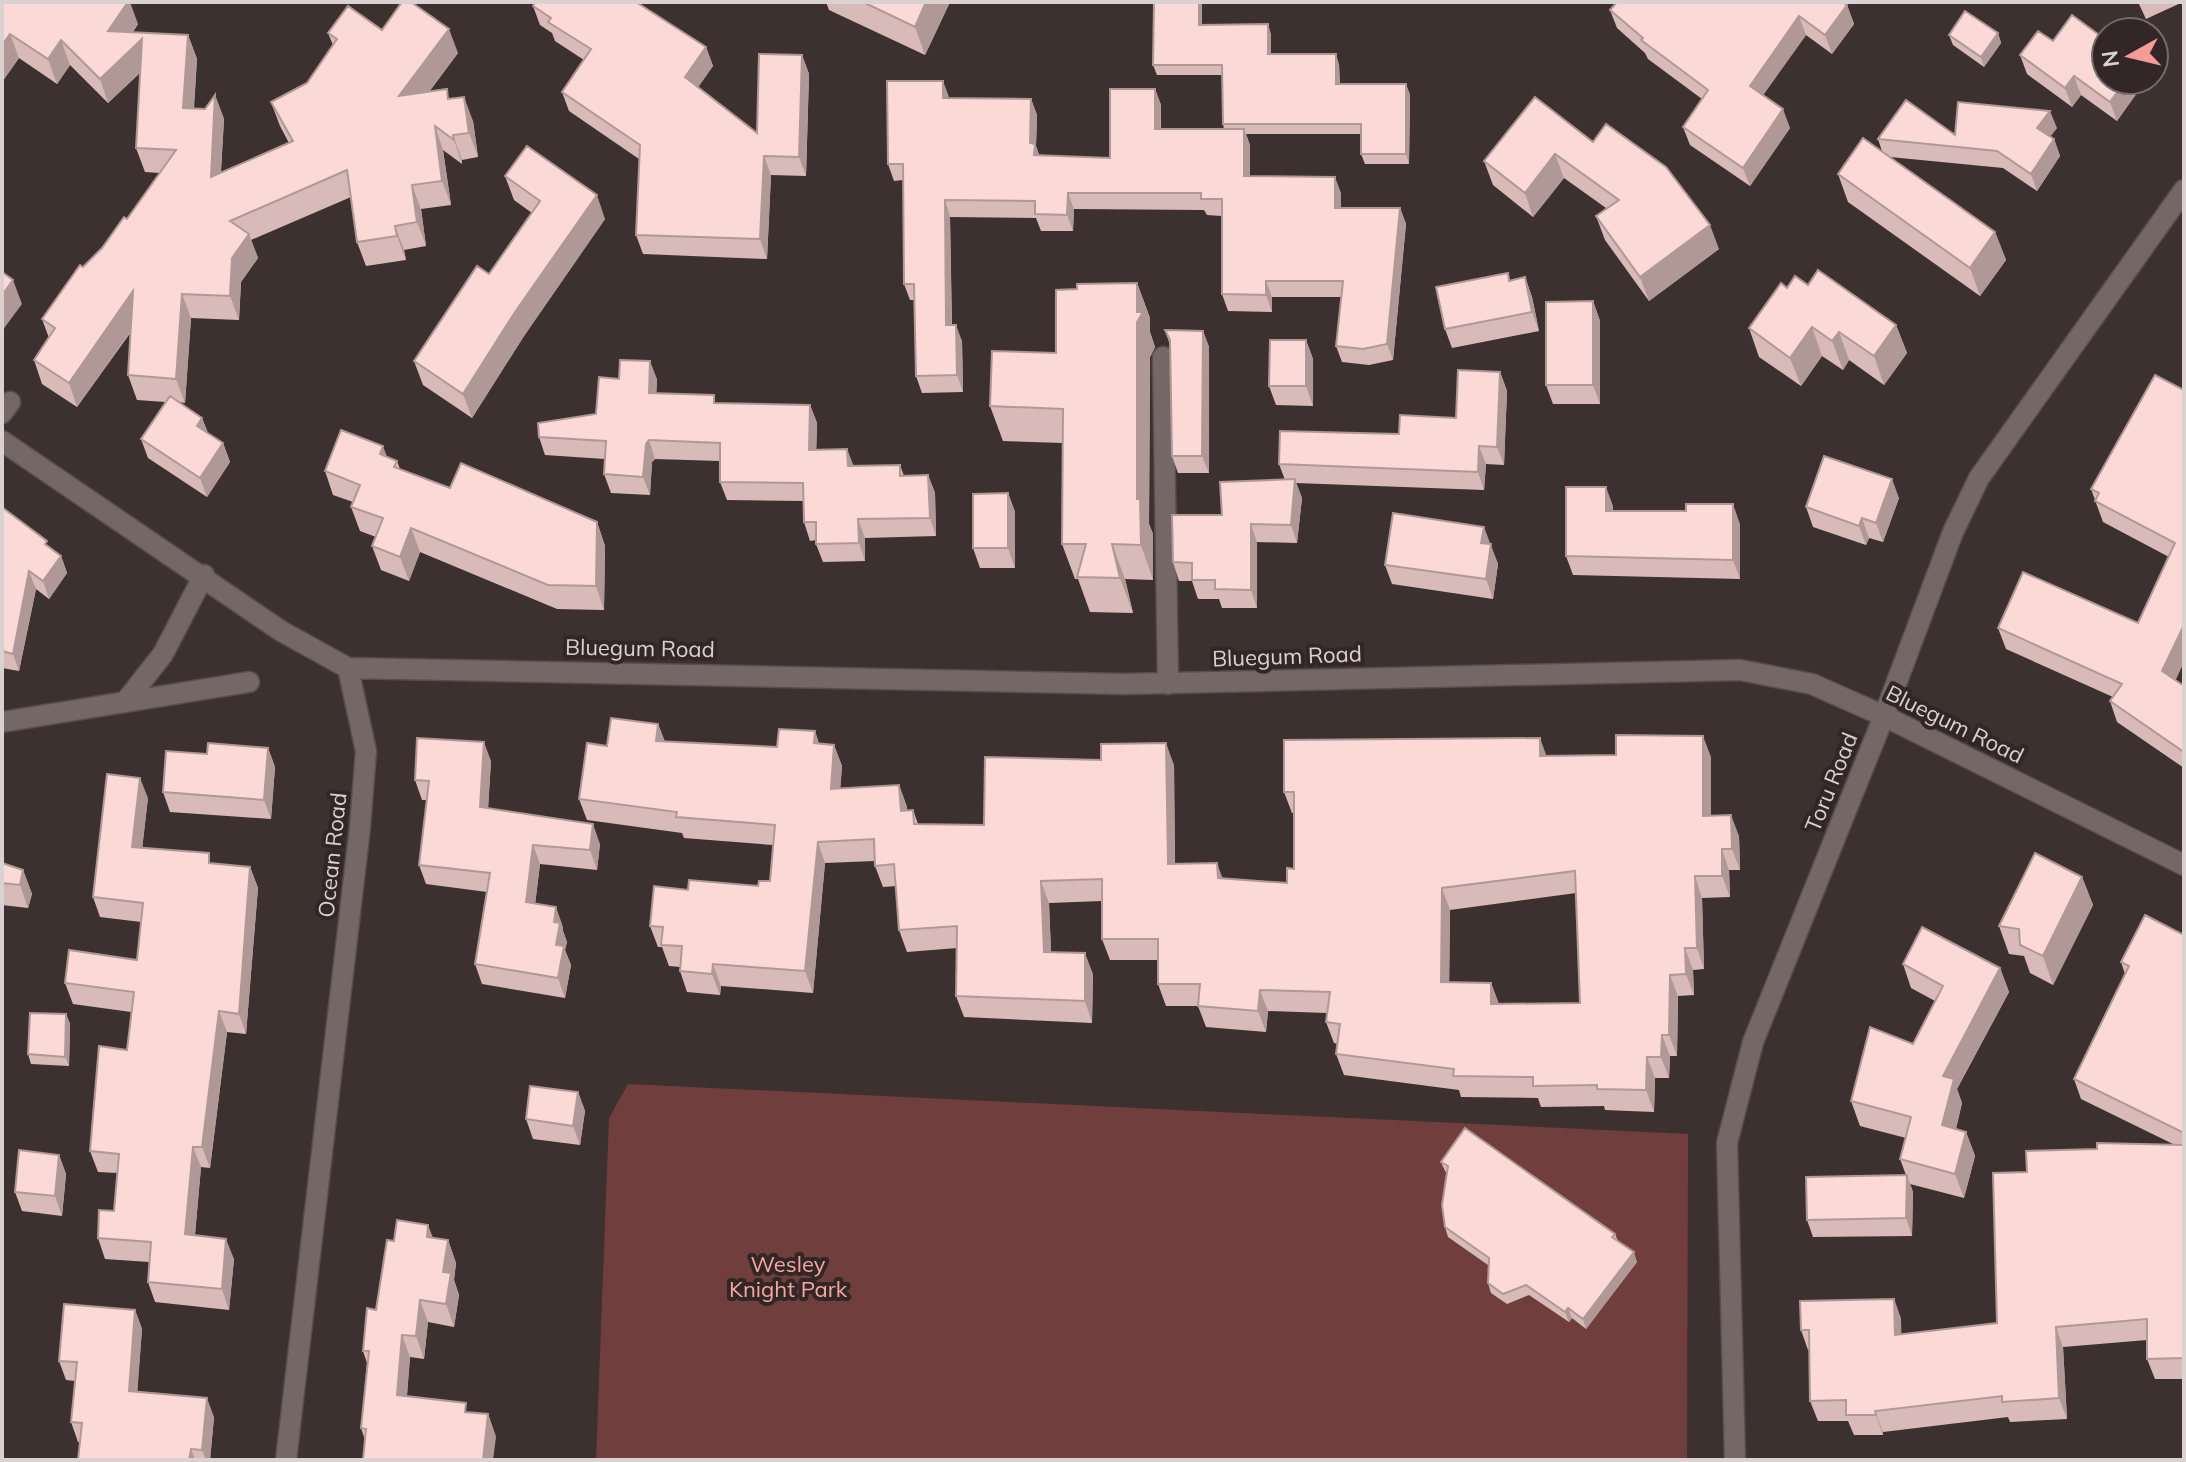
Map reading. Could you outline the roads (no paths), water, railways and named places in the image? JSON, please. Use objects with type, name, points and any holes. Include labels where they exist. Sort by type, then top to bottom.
[{"type":"street","name":"Toru Road","points":[[1735,1460],[1727,1143],[1753,1042],[1884,716],[1953,532],[1979,478],[2181,199]]},
{"type":"street","points":[[1163,357],[1168,684]]},
{"type":"street","points":[[2,441],[204,575],[281,631],[348,668]]},
{"type":"street","points":[[126,701],[163,654],[204,575]]},
{"type":"street","name":"Bluegum Road","points":[[348,668],[1168,684],[1531,672],[1740,670],[1812,684],[1884,716],[2184,865]]},
{"type":"street","name":"Ocean Road","points":[[286,1460],[360,827],[366,751],[348,668]]},
{"type":"street","points":[[2,722],[249,682]]},
{"type":"park label","name":"Wesley Knight Park","points":[[788,1276]]}]
